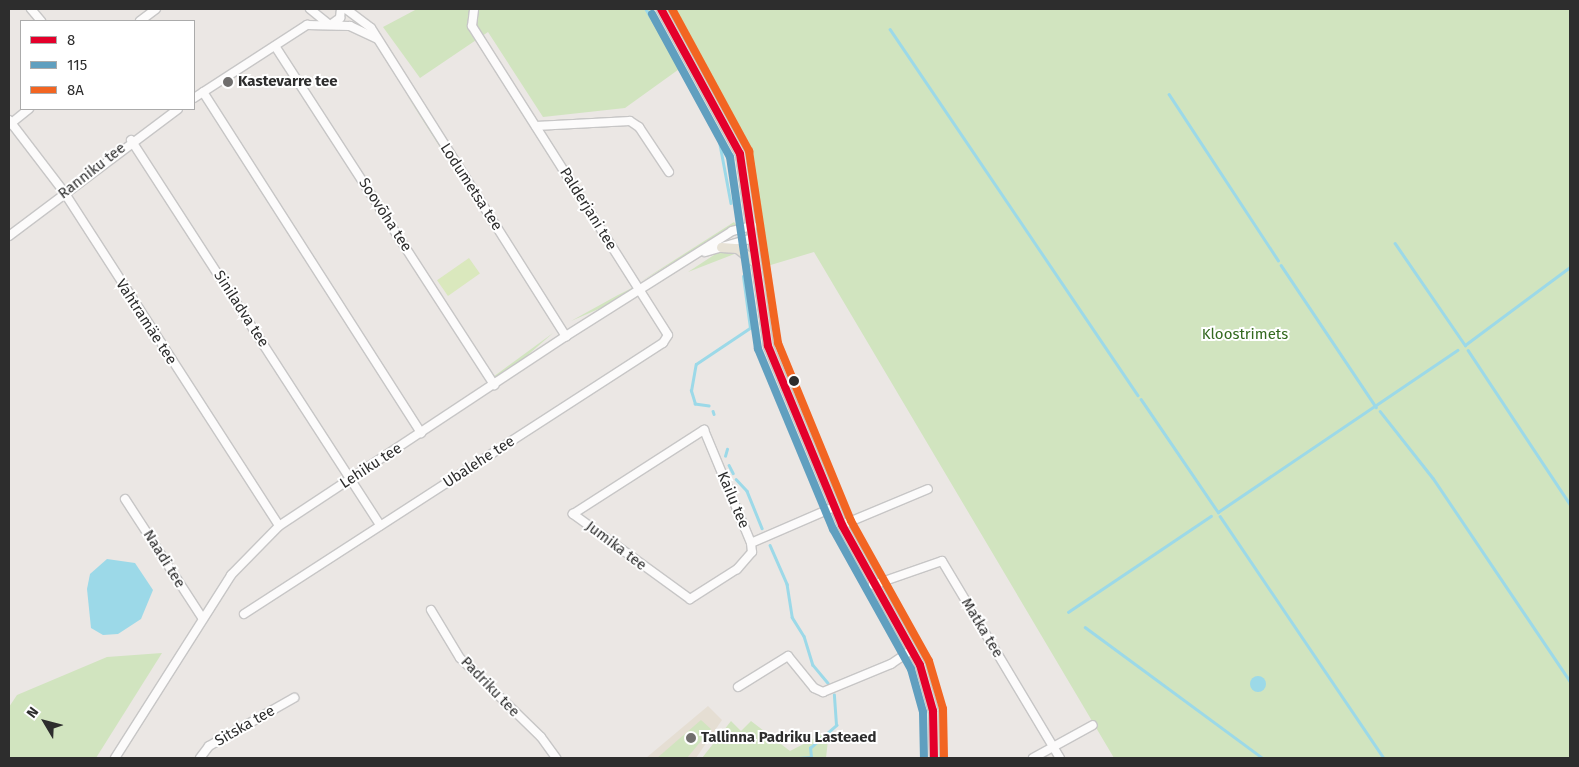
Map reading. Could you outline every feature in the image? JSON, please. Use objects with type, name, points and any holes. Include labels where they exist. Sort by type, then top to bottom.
[{"type":"main road","points":[[661,9],[729,128],[740,154],[768,346],[842,525],[873,585],[912,650],[933,711],[934,758]]},
{"type":"main road","points":[[720,247],[737,248],[755,262]]},
{"type":"street","points":[[31,9],[40,20]]},
{"type":"street","points":[[141,20],[156,9]]},
{"type":"street","points":[[308,24],[309,9],[376,38]]},
{"type":"street","points":[[195,97],[308,24],[325,17],[340,18],[341,9]]},
{"type":"street","name":"Lodumetsa tee","points":[[346,9],[376,38],[566,336]]},
{"type":"street","name":"Palderjani tee","points":[[474,9],[472,26],[642,291]]},
{"type":"street","name":"Soovõha tee","points":[[275,46],[494,385]]},
{"type":"street","points":[[203,92],[421,433]]},
{"type":"street","points":[[10,123],[28,110]]},
{"type":"street","name":"Ranniku tee","points":[[9,236],[131,140],[176,110]]},
{"type":"street","points":[[536,126],[630,121],[639,127],[668,172]]},
{"type":"street","name":"Vahtramäe tee","points":[[10,123],[64,192],[278,526]]},
{"type":"street","name":"Siniladva tee","points":[[131,140],[350,479]]},
{"type":"street","name":"Lehiku tee","points":[[115,758],[244,558],[278,526],[566,336],[642,291],[732,231],[752,226]]},
{"type":"street","name":"Lehiku tee","points":[[703,252],[753,238]]},
{"type":"street","name":"Ubalehe tee","points":[[244,614],[663,343],[665,326],[642,291]]},
{"type":"street","name":"Kailu tee","points":[[704,430],[751,543],[834,507]]},
{"type":"street","name":"Jumika tee","points":[[704,430],[573,514],[690,599],[737,569],[752,552],[751,543]]},
{"type":"street","points":[[350,479],[380,525]]},
{"type":"street","points":[[842,525],[928,489]]},
{"type":"street","name":"Naadi tee","points":[[125,499],[203,619]]},
{"type":"street","name":"Matka tee","points":[[873,585],[942,561],[1060,758]]},
{"type":"street","name":"Padriku tee","points":[[431,610],[460,658],[541,737],[556,758]]},
{"type":"street","points":[[738,687],[788,656],[814,688],[823,692],[891,664],[912,650]]},
{"type":"street","name":"Sitska tee","points":[[200,758],[209,746],[294,698]]},
{"type":"street","points":[[1033,758],[1054,748],[1093,724]]},
{"type":"shaded area","name":"Tallinna Padriku Lasteaed","points":[[708,706],[722,720],[696,758],[646,758]]},
{"type":"green space","points":[[417,9],[651,9],[682,67],[625,108],[543,117],[488,32],[420,78],[383,27]]},
{"type":"green space","name":"Kloostrimets","points":[[671,9],[1570,9],[1570,758],[1114,758],[814,252],[764,267],[755,190],[737,124]]},
{"type":"green space","points":[[406,94],[462,178],[460,179]]},
{"type":"green space","points":[[734,222],[736,225],[640,282]]},
{"type":"green space","points":[[731,250],[737,253],[688,272],[717,253]]},
{"type":"green space","points":[[469,258],[480,274],[448,296],[437,280]]},
{"type":"green space","points":[[636,286],[610,304],[571,321],[618,295]]},
{"type":"green space","points":[[553,333],[514,367],[493,377]]},
{"type":"green space","points":[[162,653],[96,758],[9,758],[9,707],[17,695],[107,657]]},
{"type":"green space","points":[[701,720],[711,729],[687,758],[657,758]]},
{"type":"green space","points":[[731,721],[741,731],[751,721],[790,751],[829,731],[826,758],[702,758]]},
{"type":"water","points":[[107,559],[135,563],[153,590],[141,619],[118,634],[103,635],[91,628],[87,589],[90,574]]},
{"type":"water","points":[[1258,676],[1264,678],[1266,684],[1264,690],[1258,692],[1252,690],[1250,684],[1252,678]]},
{"type":"waterway","points":[[646,9],[681,68]]},
{"type":"waterway","points":[[890,29],[1138,395]]},
{"type":"waterway","points":[[686,76],[719,139],[731,203]]},
{"type":"waterway","points":[[1169,94],[1278,260]]},
{"type":"waterway","points":[[1395,243],[1465,345],[1570,267]]},
{"type":"waterway","points":[[1281,265],[1376,407]]},
{"type":"waterway","points":[[709,406],[695,404],[691,391],[696,364],[750,328],[743,276]]},
{"type":"waterway","points":[[1141,399],[1218,512],[1457,350]]},
{"type":"waterway","points":[[1468,350],[1570,504]]},
{"type":"waterway","points":[[1380,411],[1433,478],[1570,681]]},
{"type":"waterway","points":[[725,456],[727,449]]},
{"type":"waterway","points":[[729,465],[733,473]]},
{"type":"waterway","points":[[736,479],[747,491],[762,528]]},
{"type":"waterway","points":[[1068,612],[1211,516]]},
{"type":"waterway","points":[[1220,516],[1384,758]]},
{"type":"waterway","points":[[770,545],[787,584],[792,617],[804,636],[813,665],[828,683]]},
{"type":"waterway","points":[[1085,627],[1263,758]]},
{"type":"waterway","points":[[799,758],[811,757],[810,748],[836,725],[834,695]]},
{"type":"transit line","name":"8","points":[[661,9],[740,154],[768,346],[842,525],[920,665],[933,711],[934,758]]},
{"type":"transit line","name":"8A","points":[[672,9],[749,151],[778,343],[851,521],[929,661],[943,709],[944,758]]},
{"type":"transit line","name":"115","points":[[652,14],[730,157],[758,349],[833,529],[911,669],[923,712],[924,758]]},
{"type":"place","name":"Kastevarre tee","points":[[228,82]]},
{"type":"place","name":"Tallinna Padriku Lasteaed","points":[[691,738]]}]
